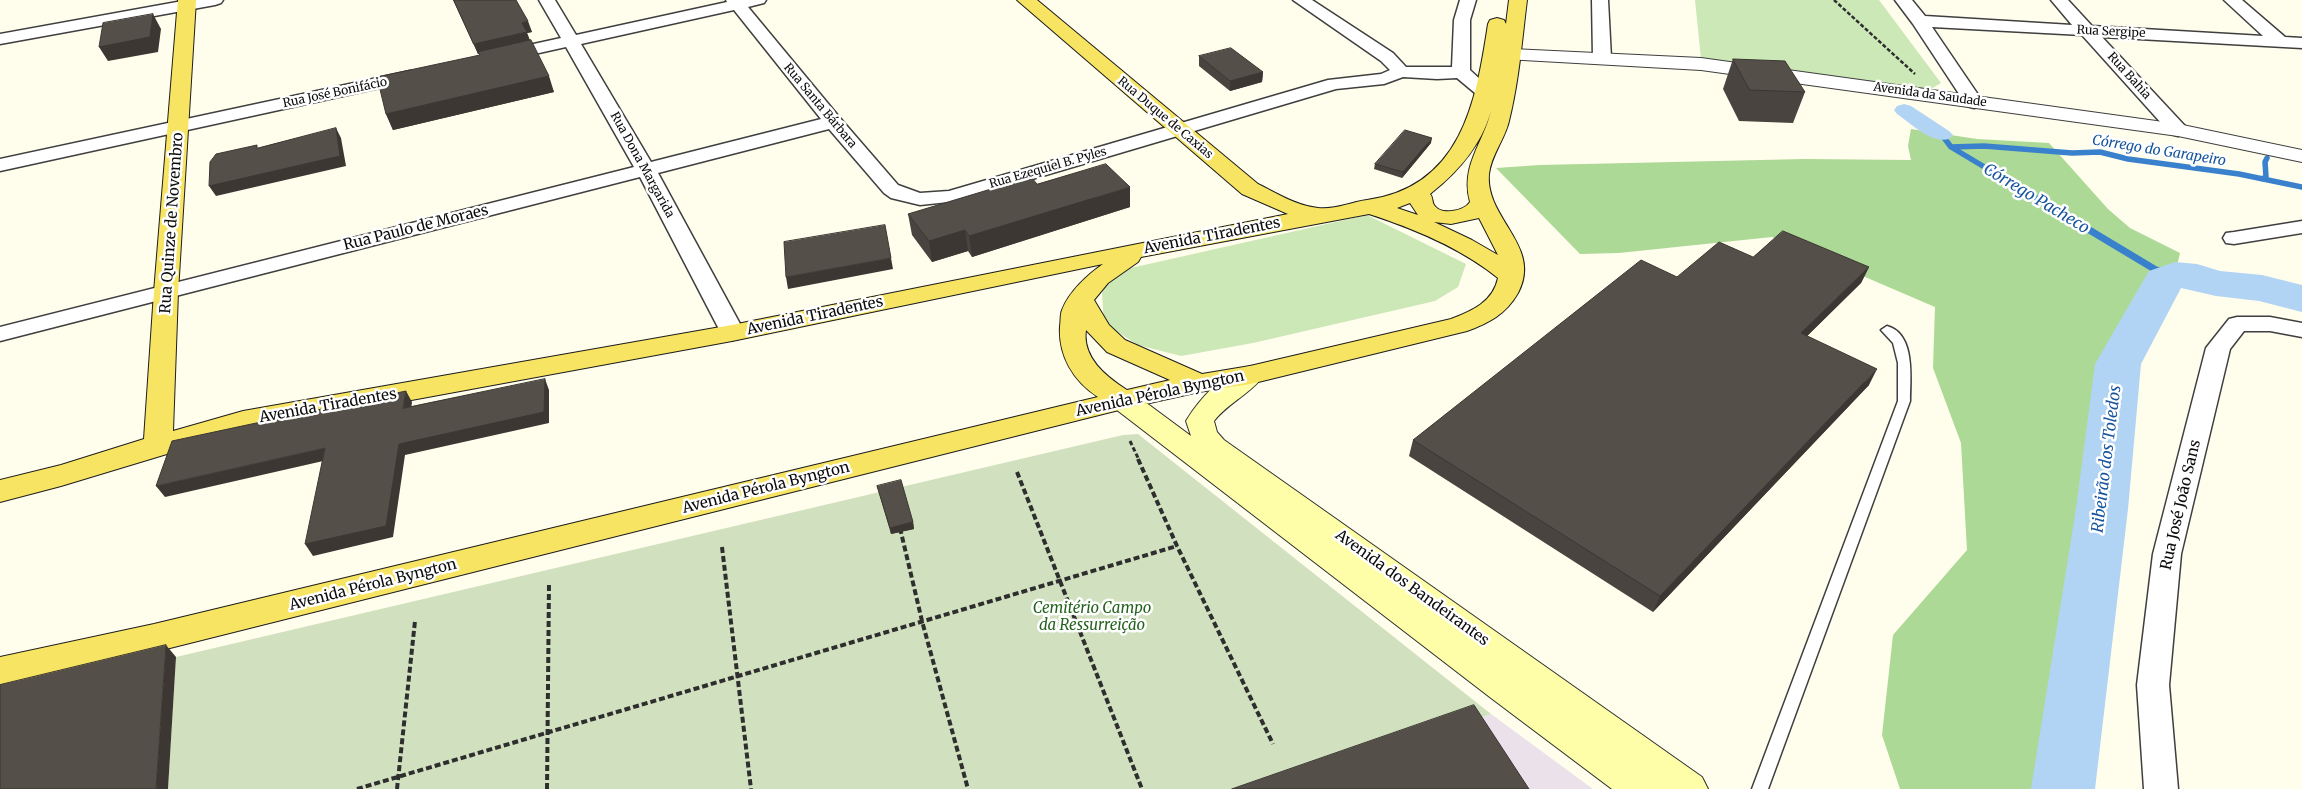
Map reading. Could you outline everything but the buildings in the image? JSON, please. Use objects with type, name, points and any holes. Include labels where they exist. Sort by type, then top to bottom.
[{"type":"main road","name":"Rua Duque de Caxias","points":[[1026,0],[1250,189],[1288,207],[1317,215]]},
{"type":"main road","name":"Avenida Tiradentes","points":[[0,491],[95,466],[205,430],[243,421],[733,333],[1403,198],[1423,189],[1442,172],[1460,153],[1481,116],[1487,94],[1504,63],[1500,0]]},
{"type":"main road","name":"Avenida Tiradentes","points":[[1512,277],[1513,262],[1510,248],[1482,202],[1478,185],[1478,172],[1499,122],[1504,63],[1518,0]]},
{"type":"main road","name":"Rua Quinze de Novembro","points":[[158,446],[166,292],[187,2]]},
{"type":"main road","points":[[1423,189],[1421,200],[1425,209],[1433,214],[1446,217],[1464,215],[1475,211],[1482,202]]},
{"type":"main road","points":[[1369,206],[1390,212],[1479,252],[1496,262],[1512,277]]},
{"type":"main road","points":[[1123,400],[1101,386],[1083,368],[1072,342],[1074,311],[1081,299],[1099,278],[1141,250]]},
{"type":"main road","name":"Avenida Pérola Byngton","points":[[0,671],[154,638],[1123,400],[1199,383],[1250,375],[1458,325],[1484,316],[1502,300],[1512,277]]},
{"type":"main road","points":[[1081,299],[1099,330],[1116,346],[1199,383]]},
{"type":"main road","name":"Avenida dos Bandeirantes","points":[[1250,375],[1220,396],[1208,408],[1200,421],[1204,435],[1214,447],[1690,789]]},
{"type":"main road","name":"Avenida dos Bandeirantes","points":[[1123,400],[1503,688],[1641,789]]},
{"type":"street","points":[[0,39],[187,2],[214,0]]},
{"type":"street","name":"Rua Dona Margarida","points":[[547,0],[646,170],[733,333]]},
{"type":"street","points":[[481,61],[736,2],[758,0]]},
{"type":"street","points":[[1301,0],[1387,57],[1392,76]]},
{"type":"street","points":[[1461,72],[1462,20],[1468,0]]},
{"type":"street","points":[[1600,0],[1602,58]]},
{"type":"street","points":[[1903,0],[1920,21],[1974,102]]},
{"type":"street","name":"Rua Bahia","points":[[2059,0],[2178,130]]},
{"type":"street","points":[[2232,0],[2281,42]]},
{"type":"street","name":"Rua Santa Bárbara","points":[[736,2],[832,122],[891,189],[901,195],[916,199]]},
{"type":"street","name":"Rua Sergipe","points":[[1920,21],[2302,43]]},
{"type":"street","name":"Avenida da Saudade","points":[[1504,63],[1526,64],[1555,55],[1701,64],[2178,130],[2302,156]]},
{"type":"street","points":[[1392,76],[1461,72],[1487,94]]},
{"type":"street","name":"Rua José Bonifácio","points":[[0,165],[423,74]]},
{"type":"street","points":[[1392,76],[1487,94]]},
{"type":"street","name":"Rua Ezequiel B. Pyles","points":[[916,199],[951,197],[1334,84],[1392,76]]},
{"type":"street","name":"Rua Paulo de Moraes","points":[[0,334],[832,122]]},
{"type":"street","points":[[2234,238],[2302,227]]},
{"type":"street","name":"Rua José João Sans","points":[[2161,789],[2153,685],[2167,554],[2218,348],[2237,324],[2270,324],[2302,330]]},
{"type":"lane","points":[[1751,71],[1774,86]]},
{"type":"lane","points":[[1760,789],[1904,401],[1904,363],[1899,342],[1887,330]]},
{"type":"path","points":[[1834,0],[1902,60],[1936,96]]},
{"type":"path","points":[[1130,441],[1177,546],[1273,744]]},
{"type":"path","points":[[1017,472],[1142,789]]},
{"type":"path","points":[[898,519],[922,621],[968,789]]},
{"type":"path","points":[[357,789],[1177,546]]},
{"type":"path","points":[[722,547],[751,789]]},
{"type":"path","points":[[547,789],[549,583]]},
{"type":"path","points":[[396,789],[415,621]]},
{"type":"shaded area","points":[[1491,714],[1593,789],[1278,789]]},
{"type":"green space","points":[[1695,0],[1879,0],[1941,83],[1929,90],[1701,59]]},
{"type":"green space","points":[[1911,129],[1977,139],[2049,143],[2108,209],[2130,228],[2180,253],[2175,275],[2164,280],[2118,364],[2102,509],[2063,789],[1900,789],[1882,735],[1893,635],[1967,550],[1961,443],[1933,368],[1935,307],[1772,237],[1619,253],[1580,254],[1496,168],[1540,165],[1805,159],[1911,160],[1908,146]]},
{"type":"green space","points":[[1367,215],[1466,264],[1458,287],[1435,301],[1253,343],[1181,356],[1138,345],[1104,323],[1102,293],[1113,272]]},
{"type":"green space","name":"Cemitério Campo da Ressurreição","points":[[1138,434],[1491,714],[1276,789],[168,789],[176,657],[1123,435]]},
{"type":"waterway","name":"Córrego Pacheco","points":[[1904,110],[1942,135],[1951,147]]},
{"type":"waterway","name":"Córrego Pacheco","points":[[1904,110],[1942,135]]},
{"type":"waterway","name":"Córrego do Garapeiro","points":[[1951,147],[1984,146],[2072,153],[2100,152],[2128,159],[2262,179]]},
{"type":"waterway","name":"Córrego Pacheco","points":[[1951,147],[2043,202]]},
{"type":"waterway","points":[[2262,179],[2266,177],[2265,162],[2267,158]]},
{"type":"waterway","name":"Córrego do Garapeiro","points":[[2262,179],[2302,187]]},
{"type":"waterway","name":"Córrego Pacheco","points":[[2041,201],[2156,270],[2175,275]]},
{"type":"waterway","name":"Ribeirão dos Toledos","points":[[2063,789],[2102,509],[2118,364],[2164,280],[2175,275],[2197,277],[2216,283],[2262,288],[2302,299]]}]
